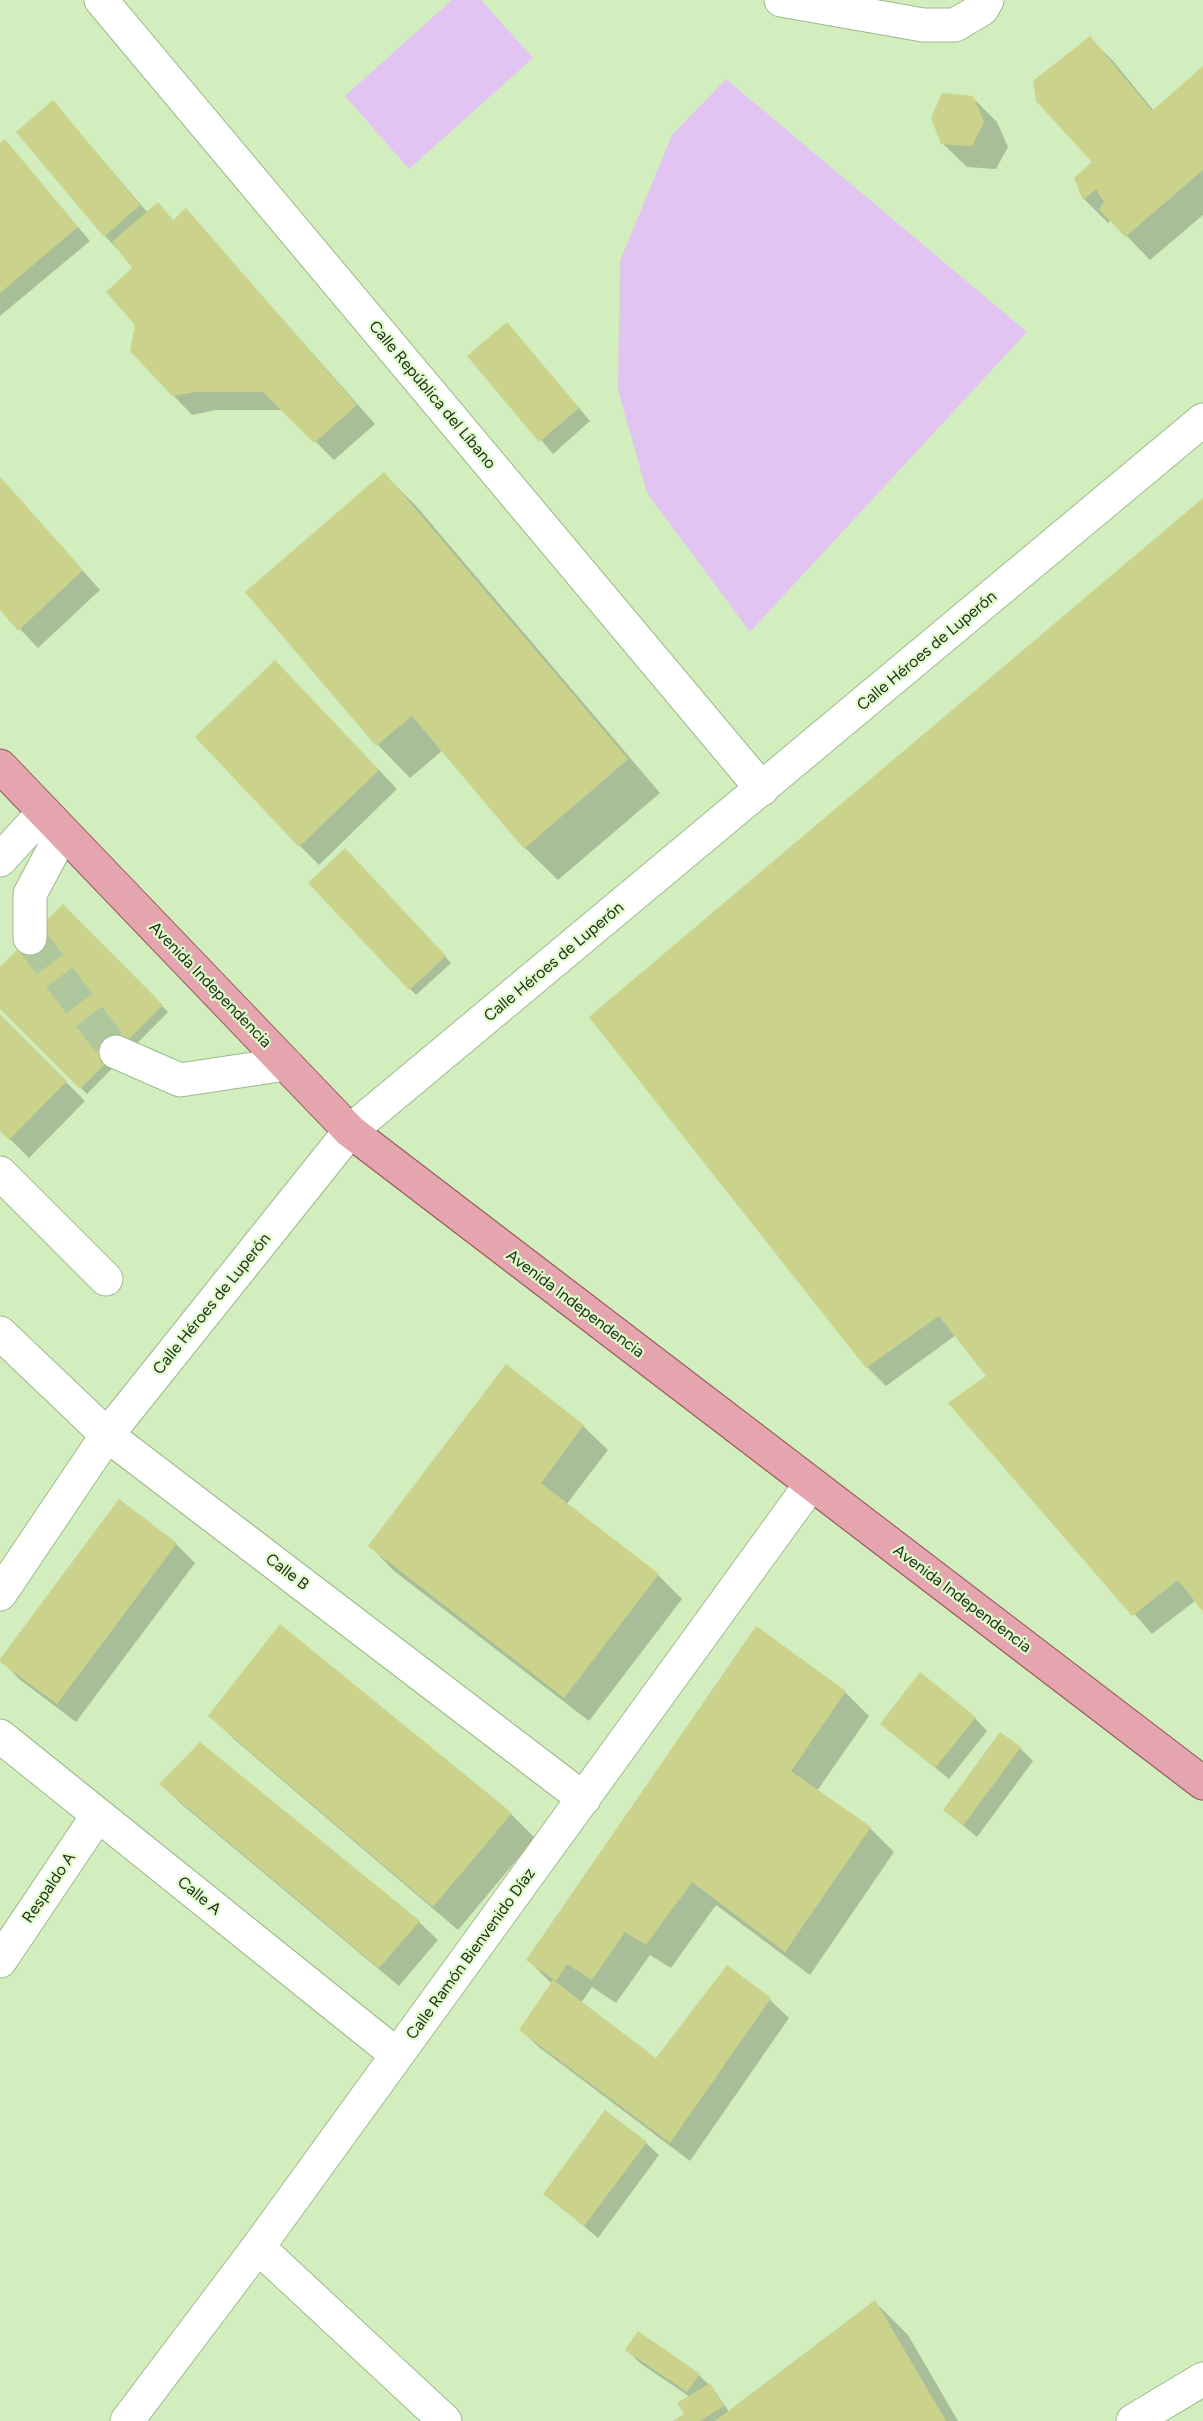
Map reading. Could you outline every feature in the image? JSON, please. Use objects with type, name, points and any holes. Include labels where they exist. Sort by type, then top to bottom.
[{"type":"main road","name":"Avenida Independencia","points":[[0,766],[350,1131],[1203,1783]]},
{"type":"street","name":"Calle República del Líbano","points":[[101,0],[762,789]]},
{"type":"street","points":[[781,0],[923,25],[955,25],[982,9],[987,0]]},
{"type":"street","name":"Calle Héroes de Luperón","points":[[0,1594],[107,1435],[350,1131],[1203,420]]},
{"type":"street","points":[[0,860],[53,822]]},
{"type":"street","points":[[30,938],[30,894],[53,822]]},
{"type":"street","points":[[117,1052],[180,1080],[286,1064]]},
{"type":"street","points":[[0,1173],[106,1279]]},
{"type":"street","name":"Calle B","points":[[0,1333],[107,1435],[584,1799]]},
{"type":"street","name":"Calle Ramón Bienvenido Díaz","points":[[128,2421],[258,2247],[811,1484]]},
{"type":"street","name":"Calle A","points":[[0,1736],[397,2055]]},
{"type":"street","name":"Respaldo A","points":[[0,1961],[98,1815]]},
{"type":"street","points":[[258,2247],[445,2421]]},
{"type":"street","points":[[1133,2421],[1203,2379]]},
{"type":"shaded area","points":[[452,0],[481,0],[533,58],[409,169],[345,96]]},
{"type":"shaded area","points":[[726,79],[1027,332],[750,632],[647,493],[618,390],[620,261],[672,135]]},
{"type":"building","points":[[1090,36],[1152,111],[1203,66],[1203,170],[1125,237],[1099,209],[1104,202],[1096,189],[1083,200],[1074,178],[1092,162],[1036,101],[1033,81]]},
{"type":"building","points":[[942,93],[973,96],[984,122],[972,146],[941,144],[931,118]]},
{"type":"building","points":[[53,100],[140,205],[104,237],[16,132]]},
{"type":"building","points":[[5,139],[78,227],[0,293],[0,143]]},
{"type":"building","points":[[158,202],[173,220],[186,208],[357,405],[314,443],[263,392],[196,392],[172,396],[130,351],[135,325],[106,292],[132,268],[112,242]]},
{"type":"building","points":[[507,322],[579,408],[539,442],[467,356]]},
{"type":"building","points":[[384,472],[628,759],[524,849],[412,716],[376,746],[245,592]]},
{"type":"building","points":[[0,477],[83,570],[18,631],[0,610]]},
{"type":"building","points":[[1203,498],[1203,1612],[1178,1580],[1132,1616],[948,1403],[986,1376],[939,1316],[866,1368],[589,1017]]},
{"type":"building","points":[[275,660],[379,770],[299,847],[195,737]]},
{"type":"building","points":[[345,848],[446,956],[409,990],[308,883]]},
{"type":"building","points":[[63,904],[163,1005],[80,1089],[0,1009],[0,967]]},
{"type":"building","points":[[0,1014],[67,1081],[9,1140],[0,1131]]},
{"type":"building","points":[[506,1364],[584,1425],[541,1483],[659,1574],[564,1698],[368,1546]]},
{"type":"building","points":[[119,1499],[177,1543],[57,1704],[0,1662],[0,1659]]},
{"type":"building","points":[[280,1624],[512,1813],[433,1907],[208,1716]]},
{"type":"building","points":[[756,1626],[846,1691],[791,1771],[871,1827],[785,1952],[692,1882],[646,1945],[625,1932],[592,1980],[567,1964],[556,1981],[526,1960]]},
{"type":"building","points":[[920,1672],[976,1717],[935,1768],[880,1724]]},
{"type":"building","points":[[1000,1732],[1021,1747],[963,1826],[943,1810]]},
{"type":"building","points":[[200,1742],[420,1921],[379,1968],[159,1784]]},
{"type":"building","points":[[727,1965],[771,1998],[670,2143],[519,2030],[553,1980],[656,2058]]},
{"type":"building","points":[[605,2110],[647,2142],[584,2226],[543,2194]]},
{"type":"building","points":[[875,2300],[946,2421],[715,2421]]},
{"type":"building","points":[[638,2331],[700,2374],[687,2392],[625,2350]]},
{"type":"building","points":[[710,2383],[724,2406],[700,2421],[673,2421],[684,2414],[677,2403]]},
{"type":"tunnel","points":[[30,938],[116,1052]]}]
